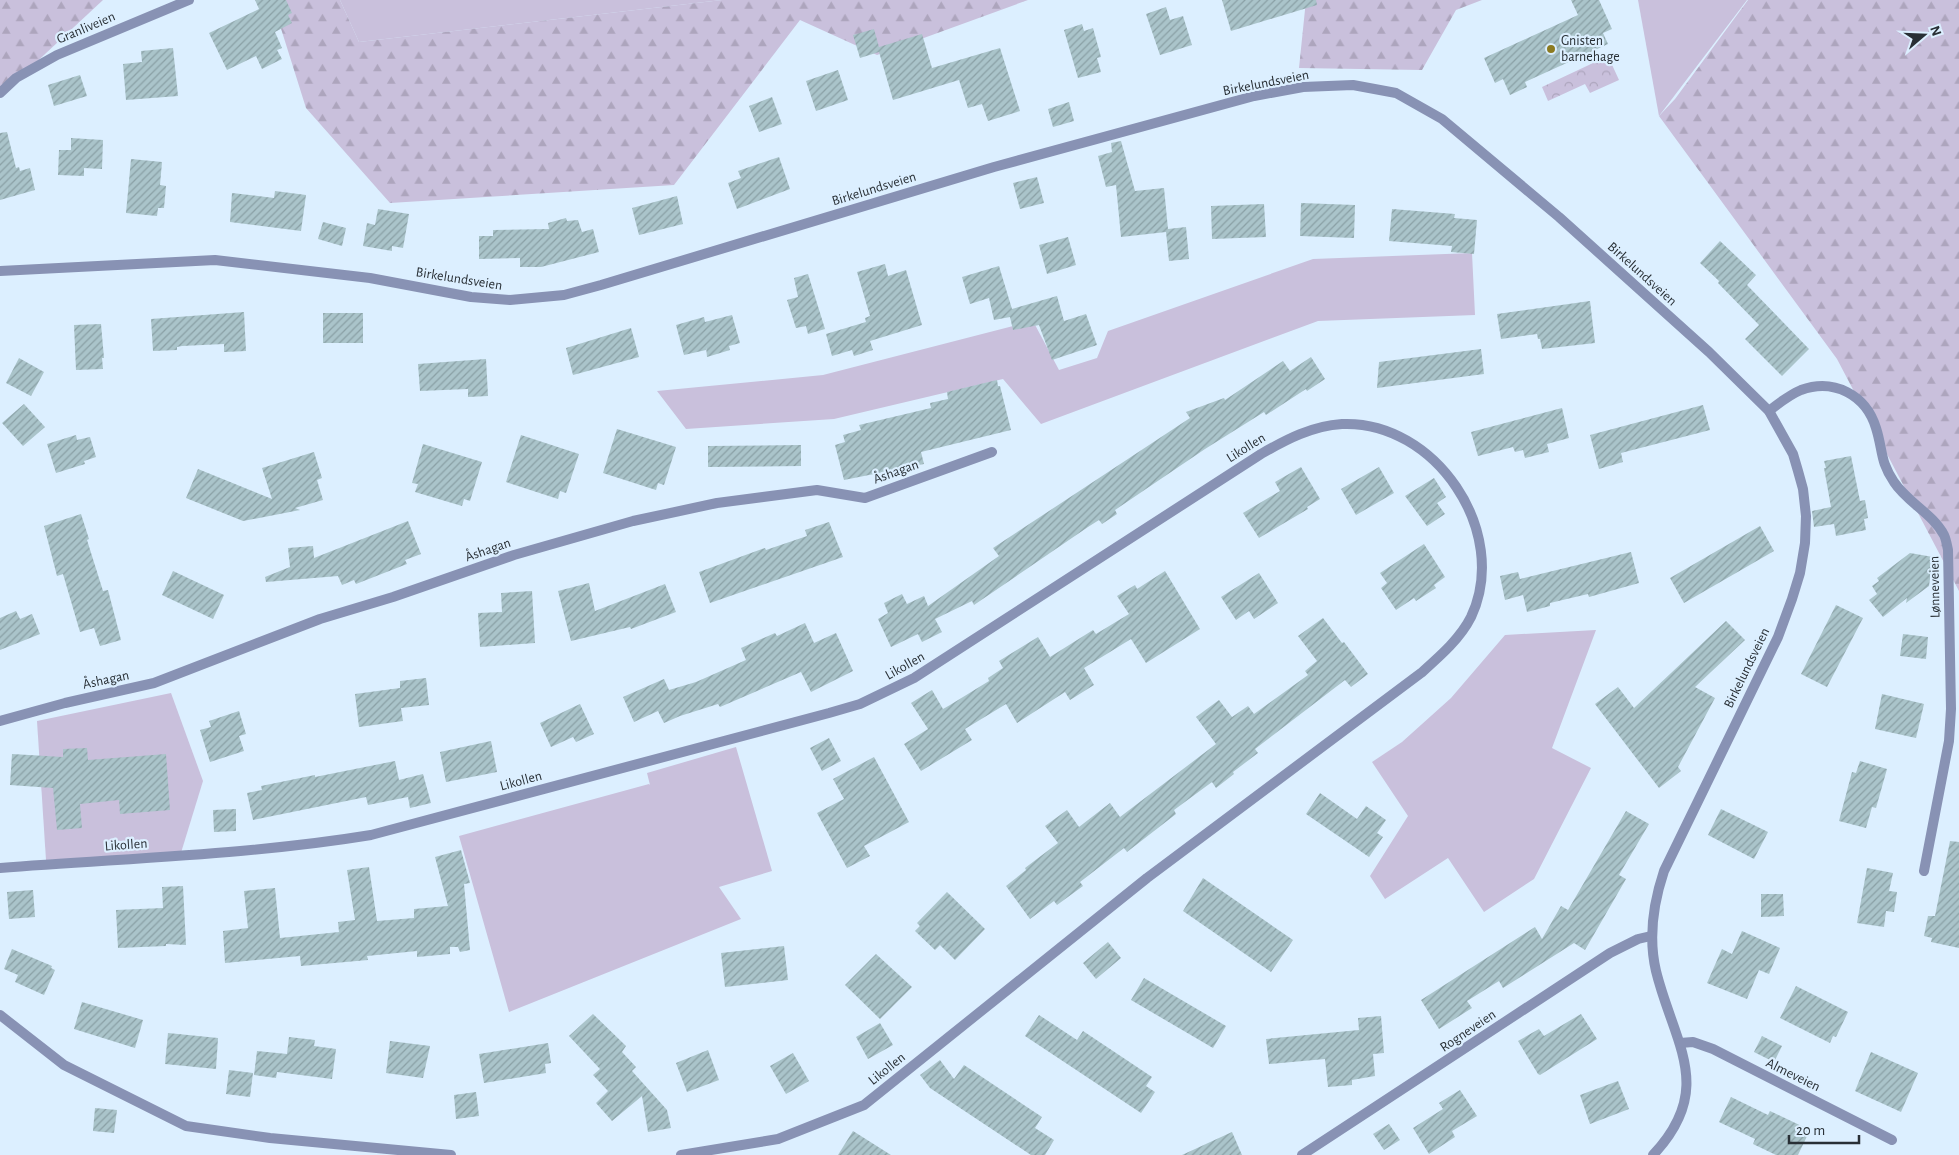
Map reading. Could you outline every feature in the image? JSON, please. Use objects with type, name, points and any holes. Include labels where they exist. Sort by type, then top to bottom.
[{"type":"street","name":"Granliveien","points":[[0,93],[16,78],[57,55],[188,0]]},
{"type":"street","name":"Birkelundsveien","points":[[0,271],[215,260],[370,278],[471,297],[510,300],[537,299],[564,295],[601,285],[994,167],[1254,96],[1303,88],[1354,85],[1396,93],[1442,119],[1559,217],[1709,352],[1769,411],[1792,454],[1803,489],[1806,516],[1805,543],[1800,572],[1778,637],[1664,870],[1657,892],[1651,936],[1656,972],[1680,1043],[1687,1083],[1686,1102],[1677,1124],[1653,1155]]},
{"type":"street","name":"Lønneveien","points":[[1769,411],[1800,390],[1817,386],[1841,388],[1858,398],[1869,411],[1876,429],[1882,461],[1888,474],[1898,489],[1944,535],[1948,550],[1950,725],[1949,741],[1924,871]]},
{"type":"street","name":"Likollen","points":[[0,868],[296,846],[372,835],[829,713],[860,704],[914,678],[1261,454],[1306,431],[1343,424],[1368,426],[1403,438],[1420,448],[1436,461],[1456,486],[1472,517],[1478,538],[1482,579],[1477,601],[1470,618],[1444,652],[1421,673],[1147,878],[864,1105],[778,1140],[681,1155]]},
{"type":"street","name":"Åshagan","points":[[0,721],[65,703],[154,683],[320,619],[393,597],[514,556],[633,521],[717,503],[817,490],[865,498],[992,452]]},
{"type":"street","name":"Rogneveien","points":[[1302,1155],[1610,953],[1638,939],[1651,936]]},
{"type":"street","points":[[0,1015],[64,1065],[186,1126],[270,1138],[451,1155]]},
{"type":"street","name":"Almeveien","points":[[1680,1043],[1693,1042],[1712,1049],[1892,1140]]},
{"type":"green space","points":[[0,0],[103,0],[0,96]]},
{"type":"green space","points":[[272,0],[340,0],[359,42],[722,0],[1028,0],[877,55],[800,20],[674,185],[390,203],[306,108]]},
{"type":"green space","points":[[340,0],[722,0],[359,42]]},
{"type":"green space","points":[[1306,0],[1482,0],[1456,10],[1422,70],[1299,68]]},
{"type":"green space","points":[[1638,0],[1747,0],[1659,116]]},
{"type":"green space","points":[[1748,0],[1959,0],[1959,591],[1837,359],[1659,116],[1675,99]]},
{"type":"green space","points":[[1608,56],[1619,80],[1590,93],[1585,84],[1548,101],[1542,87]]},
{"type":"green space","points":[[1472,253],[1475,315],[1318,321],[1041,424],[1003,379],[834,419],[686,429],[657,391],[823,375],[1033,321],[1059,370],[1097,358],[1108,331],[1313,259]]},
{"type":"green space","points":[[1596,630],[1552,748],[1591,768],[1534,879],[1484,912],[1448,858],[1385,899],[1370,876],[1408,816],[1372,762],[1402,742],[1451,698],[1505,635]]},
{"type":"green space","points":[[171,693],[203,781],[180,856],[46,860],[37,721]]},
{"type":"green space","points":[[736,747],[772,871],[719,887],[741,919],[509,1012],[459,836],[650,785],[647,773]]},
{"type":"building","points":[[255,0],[286,0],[292,13],[288,15],[292,23],[275,32],[282,48],[277,50],[282,59],[262,69],[256,56],[227,70],[209,33],[259,9]]},
{"type":"building","points":[[1222,0],[1316,0],[1317,5],[1231,31]]},
{"type":"building","points":[[1571,0],[1599,0],[1612,29],[1603,33],[1608,44],[1525,82],[1527,87],[1510,95],[1503,79],[1495,83],[1484,58],[1578,15]]},
{"type":"building","points":[[1166,7],[1170,20],[1183,16],[1192,45],[1160,55],[1146,14]]},
{"type":"building","points":[[1082,24],[1084,31],[1093,28],[1101,57],[1097,58],[1101,72],[1078,78],[1064,30]]},
{"type":"building","points":[[874,29],[879,47],[922,34],[932,68],[1000,48],[1020,111],[988,121],[982,104],[968,108],[959,80],[893,100],[879,52],[860,58],[853,35]]},
{"type":"building","points":[[173,48],[178,96],[126,100],[123,64],[142,62],[141,51]]},
{"type":"building","points":[[838,70],[848,100],[816,111],[806,81]]},
{"type":"building","points":[[80,75],[87,96],[54,106],[48,85]]},
{"type":"building","points":[[772,97],[782,124],[759,132],[749,106]]},
{"type":"building","points":[[1069,102],[1074,121],[1053,127],[1048,109]]},
{"type":"building","points":[[7,132],[16,168],[19,167],[20,171],[30,168],[35,190],[0,200],[0,133]]},
{"type":"building","points":[[71,138],[103,140],[102,169],[84,168],[84,176],[58,175],[59,150],[71,150]]},
{"type":"building","points":[[1121,141],[1135,191],[1164,188],[1168,229],[1186,227],[1189,259],[1169,261],[1166,232],[1121,237],[1116,185],[1106,187],[1098,156],[1112,152],[1111,143]]},
{"type":"building","points":[[779,157],[790,189],[737,209],[728,183],[741,178],[738,171]]},
{"type":"building","points":[[131,159],[162,162],[160,185],[166,186],[164,208],[158,208],[157,216],[126,213]]},
{"type":"building","points":[[1037,177],[1044,203],[1020,209],[1013,183]]},
{"type":"building","points":[[275,191],[306,195],[301,231],[230,222],[232,193],[274,198]]},
{"type":"building","points":[[677,196],[683,224],[639,235],[632,208]]},
{"type":"building","points":[[1301,203],[1355,205],[1354,238],[1300,236]]},
{"type":"building","points":[[1264,204],[1266,237],[1212,239],[1211,206]]},
{"type":"building","points":[[378,209],[409,214],[403,248],[392,246],[392,251],[363,246],[367,223],[375,225]]},
{"type":"building","points":[[1392,209],[1455,214],[1454,218],[1477,220],[1474,254],[1451,252],[1452,246],[1389,241]]},
{"type":"building","points":[[566,218],[567,221],[578,220],[582,232],[593,229],[599,252],[541,267],[520,267],[520,258],[479,259],[479,236],[493,236],[493,230],[549,229],[548,223]]},
{"type":"building","points":[[323,222],[346,228],[342,246],[318,239]]},
{"type":"building","points":[[1068,237],[1076,265],[1047,274],[1039,245]]},
{"type":"building","points":[[1720,241],[1756,275],[1747,285],[1809,349],[1782,376],[1745,339],[1759,325],[1700,263]]},
{"type":"building","points":[[885,264],[888,276],[906,270],[922,325],[870,341],[873,350],[854,356],[852,350],[832,356],[826,334],[866,322],[865,318],[870,316],[857,272]]},
{"type":"building","points":[[999,266],[1012,309],[1057,296],[1064,321],[1086,314],[1097,345],[1052,360],[1039,325],[1013,330],[1010,317],[994,320],[989,298],[970,304],[962,277]]},
{"type":"building","points":[[808,274],[825,329],[808,334],[806,326],[796,328],[787,300],[798,297],[794,278]]},
{"type":"building","points":[[1590,301],[1595,343],[1542,349],[1537,334],[1501,339],[1497,314]]},
{"type":"building","points":[[244,312],[246,351],[224,352],[224,344],[182,346],[177,347],[177,350],[153,351],[151,319]]},
{"type":"building","points":[[323,313],[363,313],[363,343],[323,343]]},
{"type":"building","points":[[732,315],[740,343],[729,346],[730,350],[707,357],[706,347],[706,350],[684,355],[676,325],[704,317],[705,322]]},
{"type":"building","points":[[101,324],[103,369],[76,370],[74,325]]},
{"type":"building","points":[[631,328],[639,357],[573,375],[566,348]]},
{"type":"building","points":[[1481,349],[1484,374],[1377,388],[1379,362]]},
{"type":"building","points":[[1311,357],[1325,379],[1266,415],[1264,412],[1205,449],[1115,510],[1117,514],[1102,524],[1099,520],[1088,527],[974,605],[972,601],[935,619],[942,632],[922,642],[918,634],[891,647],[878,619],[888,613],[884,603],[902,594],[907,604],[924,596],[928,606],[999,556],[993,548],[1190,418],[1186,412],[1224,398],[1225,400],[1283,361],[1290,371]]},
{"type":"building","points":[[19,358],[44,372],[31,396],[6,383]]},
{"type":"building","points":[[486,359],[488,396],[468,397],[468,389],[420,391],[418,364]]},
{"type":"building","points":[[997,380],[1011,430],[921,452],[924,464],[844,480],[835,445],[845,442],[843,435],[861,430],[859,425],[931,408],[930,403],[948,399],[947,392]]},
{"type":"building","points":[[24,404],[45,427],[23,446],[2,423]]},
{"type":"building","points":[[1703,405],[1710,430],[1621,453],[1623,462],[1599,469],[1590,435]]},
{"type":"building","points":[[1562,408],[1569,438],[1547,444],[1549,452],[1525,458],[1523,450],[1515,452],[1513,447],[1478,456],[1471,432]]},
{"type":"building","points":[[617,429],[676,447],[664,485],[658,483],[656,490],[603,473]]},
{"type":"building","points":[[76,435],[77,440],[90,437],[96,457],[84,461],[85,464],[56,473],[47,444]]},
{"type":"building","points":[[521,435],[579,454],[566,493],[560,491],[558,499],[506,482]]},
{"type":"building","points":[[423,444],[482,462],[470,501],[464,499],[462,506],[415,492],[418,484],[412,483]]},
{"type":"building","points":[[801,445],[801,466],[708,467],[708,446]]},
{"type":"building","points":[[314,452],[322,478],[317,480],[323,500],[295,508],[300,510],[243,521],[186,498],[198,469],[272,499],[262,468]]},
{"type":"building","points":[[1851,456],[1860,501],[1865,500],[1868,518],[1864,519],[1866,530],[1836,536],[1834,524],[1814,527],[1812,511],[1831,507],[1824,461]]},
{"type":"building","points":[[1301,467],[1320,499],[1307,507],[1308,509],[1259,538],[1243,513],[1280,491],[1275,482]]},
{"type":"building","points":[[1379,467],[1394,493],[1356,515],[1341,489]]},
{"type":"building","points":[[1434,478],[1446,497],[1437,503],[1445,514],[1427,526],[1405,496]]},
{"type":"building","points":[[81,514],[103,591],[108,590],[121,640],[100,646],[94,628],[80,632],[63,574],[57,576],[44,526]]},
{"type":"building","points":[[408,521],[421,554],[405,560],[407,564],[356,584],[354,580],[342,585],[338,576],[266,582],[265,577],[290,567],[288,548],[313,546],[314,558]]},
{"type":"building","points":[[829,522],[843,557],[710,603],[699,572],[765,548],[766,550],[807,536],[805,530]]},
{"type":"building","points":[[1760,526],[1774,551],[1684,603],[1670,578]]},
{"type":"building","points":[[1424,544],[1445,577],[1434,585],[1436,588],[1416,601],[1414,598],[1396,610],[1381,588],[1387,583],[1380,573]]},
{"type":"building","points":[[1631,552],[1639,583],[1589,597],[1588,594],[1550,603],[1550,606],[1527,612],[1523,595],[1505,600],[1500,576],[1518,572],[1520,579]]},
{"type":"building","points":[[1910,553],[1933,557],[1929,586],[1906,603],[1907,598],[1883,617],[1869,600],[1877,594],[1872,586],[1879,581],[1877,578]]},
{"type":"building","points":[[173,571],[224,595],[213,619],[162,595]]},
{"type":"building","points":[[1165,571],[1200,629],[1146,663],[1131,639],[1084,668],[1094,685],[1070,700],[1065,692],[1017,723],[1006,704],[965,729],[972,740],[921,771],[904,744],[928,729],[911,703],[932,690],[943,709],[989,681],[988,678],[1003,668],[999,661],[1038,637],[1050,657],[1093,630],[1096,634],[1129,614],[1117,596],[1135,585],[1137,589]]},
{"type":"building","points":[[1259,573],[1278,603],[1254,619],[1249,611],[1236,620],[1221,597]]},
{"type":"building","points":[[589,583],[595,611],[665,584],[676,612],[631,629],[630,627],[571,641],[558,591]]},
{"type":"building","points":[[532,591],[535,643],[480,647],[478,613],[502,612],[501,593]]},
{"type":"building","points":[[1836,605],[1863,618],[1827,687],[1801,674]]},
{"type":"building","points":[[16,611],[20,619],[32,614],[40,634],[0,650],[0,618]]},
{"type":"building","points":[[1323,618],[1368,674],[1351,687],[1345,680],[1255,749],[1258,753],[1216,788],[1212,782],[1174,810],[1176,814],[1127,852],[1124,848],[1080,882],[1083,886],[1057,905],[1054,901],[1030,919],[1006,886],[1026,870],[1025,868],[1058,843],[1045,826],[1067,810],[1079,827],[1110,803],[1120,817],[1216,744],[1196,717],[1219,700],[1232,717],[1248,706],[1254,714],[1308,675],[1305,671],[1317,661],[1298,636]]},
{"type":"building","points":[[1726,621],[1745,640],[1695,687],[1715,698],[1678,767],[1681,771],[1659,788],[1595,704],[1618,687],[1634,708]]},
{"type":"building","points":[[805,623],[814,643],[836,633],[853,671],[811,692],[801,672],[720,707],[718,704],[664,723],[658,711],[634,722],[623,697],[664,679],[669,690],[696,682],[746,660],[741,648],[775,633],[777,636]]},
{"type":"building","points":[[1903,634],[1928,637],[1926,659],[1900,656]]},
{"type":"building","points":[[426,678],[429,705],[401,708],[403,721],[359,727],[355,694],[400,688],[400,681]]},
{"type":"building","points":[[1882,694],[1924,704],[1916,738],[1875,729]]},
{"type":"building","points":[[580,704],[594,734],[576,742],[573,737],[551,747],[540,723]]},
{"type":"building","points":[[239,711],[246,734],[239,736],[244,751],[210,762],[200,730],[211,727],[209,721]]},
{"type":"building","points":[[829,738],[841,761],[822,771],[810,748]]},
{"type":"building","points":[[491,741],[497,772],[446,782],[440,752]]},
{"type":"building","points":[[87,748],[88,760],[166,754],[170,810],[120,814],[119,800],[80,804],[82,828],[57,830],[53,788],[10,785],[12,754],[63,757],[63,749]]},
{"type":"building","points":[[874,757],[909,822],[864,846],[870,856],[847,868],[817,813],[844,799],[833,779]]},
{"type":"building","points":[[395,761],[399,780],[423,774],[431,803],[410,808],[408,797],[368,805],[366,797],[253,820],[247,793],[262,790],[261,786]]},
{"type":"building","points":[[1860,761],[1887,769],[1876,808],[1872,807],[1866,828],[1839,821],[1852,772],[1856,773]]},
{"type":"building","points":[[1320,793],[1357,819],[1366,806],[1386,820],[1377,833],[1383,837],[1369,857],[1306,814]]},
{"type":"building","points":[[236,809],[236,831],[214,832],[213,810]]},
{"type":"building","points":[[1721,809],[1768,832],[1754,859],[1708,835]]},
{"type":"building","points":[[1626,811],[1649,824],[1619,875],[1626,879],[1585,950],[1574,943],[1503,988],[1499,981],[1467,1001],[1472,1008],[1439,1029],[1421,1000],[1535,927],[1542,939],[1561,906],[1568,910]]},
{"type":"building","points":[[1950,841],[1959,842],[1959,948],[1931,942],[1932,938],[1924,936],[1928,916],[1935,916]]},
{"type":"building","points":[[461,850],[470,883],[464,884],[470,950],[460,952],[458,947],[450,947],[450,954],[417,957],[417,951],[367,956],[368,960],[301,966],[300,956],[225,963],[223,931],[248,928],[244,891],[275,888],[280,938],[339,932],[338,922],[355,920],[347,870],[369,867],[377,921],[414,918],[414,909],[448,906],[435,857]]},
{"type":"building","points":[[1867,868],[1893,873],[1889,891],[1897,892],[1894,912],[1886,911],[1884,927],[1857,923]]},
{"type":"building","points":[[1203,878],[1293,940],[1271,972],[1183,911]]},
{"type":"building","points":[[183,886],[186,945],[166,944],[166,946],[118,948],[116,910],[163,908],[162,887]]},
{"type":"building","points":[[33,890],[35,917],[9,919],[7,892]]},
{"type":"building","points":[[947,892],[985,929],[955,960],[940,945],[935,950],[915,931],[920,926],[917,923]]},
{"type":"building","points":[[1761,894],[1783,894],[1784,916],[1761,917]]},
{"type":"building","points":[[1742,931],[1780,948],[1769,974],[1759,970],[1747,999],[1707,983],[1722,949],[1732,954]]},
{"type":"building","points":[[1108,942],[1121,958],[1096,979],[1083,963]]},
{"type":"building","points":[[784,946],[788,980],[725,987],[721,953]]},
{"type":"building","points":[[12,949],[52,966],[51,968],[55,970],[44,995],[15,982],[18,975],[4,969]]},
{"type":"building","points":[[876,954],[912,987],[880,1019],[845,985]]},
{"type":"building","points":[[1144,978],[1226,1026],[1213,1048],[1131,1000]]},
{"type":"building","points":[[1796,986],[1848,1012],[1836,1037],[1833,1036],[1830,1043],[1780,1018]]},
{"type":"building","points":[[82,1002],[143,1020],[135,1048],[74,1029]]},
{"type":"building","points":[[593,1014],[626,1046],[622,1052],[636,1067],[632,1071],[667,1110],[671,1128],[648,1132],[642,1096],[612,1121],[596,1103],[608,1091],[593,1075],[600,1069],[569,1036]]},
{"type":"building","points":[[1581,1014],[1597,1039],[1540,1075],[1538,1074],[1518,1041],[1539,1029],[1544,1036]]},
{"type":"building","points":[[1039,1015],[1077,1040],[1083,1031],[1152,1077],[1146,1086],[1155,1092],[1141,1113],[1025,1036]]},
{"type":"building","points":[[1381,1016],[1384,1053],[1373,1054],[1375,1076],[1352,1080],[1352,1085],[1328,1087],[1325,1059],[1269,1064],[1266,1039],[1359,1030],[1358,1018]]},
{"type":"building","points":[[880,1023],[893,1045],[868,1059],[856,1037]]},
{"type":"building","points":[[168,1033],[218,1038],[216,1069],[165,1064]]},
{"type":"building","points":[[1762,1036],[1782,1046],[1774,1062],[1754,1052]]},
{"type":"building","points":[[289,1037],[315,1040],[314,1046],[336,1049],[332,1079],[277,1072],[276,1078],[254,1075],[257,1051],[287,1054]]},
{"type":"building","points":[[390,1041],[430,1046],[423,1078],[386,1073]]},
{"type":"building","points":[[548,1043],[551,1063],[545,1064],[546,1073],[484,1083],[479,1054]]},
{"type":"building","points":[[708,1050],[719,1080],[687,1092],[676,1063]]},
{"type":"building","points":[[1871,1052],[1918,1073],[1901,1112],[1855,1091]]},
{"type":"building","points":[[793,1053],[809,1081],[786,1094],[770,1066]]},
{"type":"building","points":[[940,1060],[954,1079],[964,1065],[1042,1117],[1035,1128],[1054,1140],[1045,1155],[1031,1155],[930,1088],[920,1075]]},
{"type":"building","points":[[229,1070],[253,1073],[250,1097],[226,1094]]},
{"type":"building","points":[[1618,1081],[1629,1109],[1590,1124],[1580,1095]]},
{"type":"building","points":[[1460,1090],[1477,1116],[1452,1131],[1455,1137],[1429,1154],[1413,1128],[1443,1109],[1439,1103]]},
{"type":"building","points":[[476,1092],[479,1116],[456,1119],[454,1095]]},
{"type":"building","points":[[1731,1097],[1768,1115],[1770,1111],[1810,1130],[1798,1155],[1776,1155],[1753,1144],[1755,1139],[1719,1122]]},
{"type":"building","points":[[95,1108],[117,1110],[114,1133],[93,1131]]},
{"type":"building","points":[[1389,1124],[1400,1140],[1384,1150],[1373,1134]]},
{"type":"building","points":[[853,1131],[891,1155],[838,1155]]},
{"type":"building","points":[[1232,1132],[1242,1155],[1182,1155]]},
{"type":"place","name":"Gnisten barnehage","points":[[1551,49]]}]
